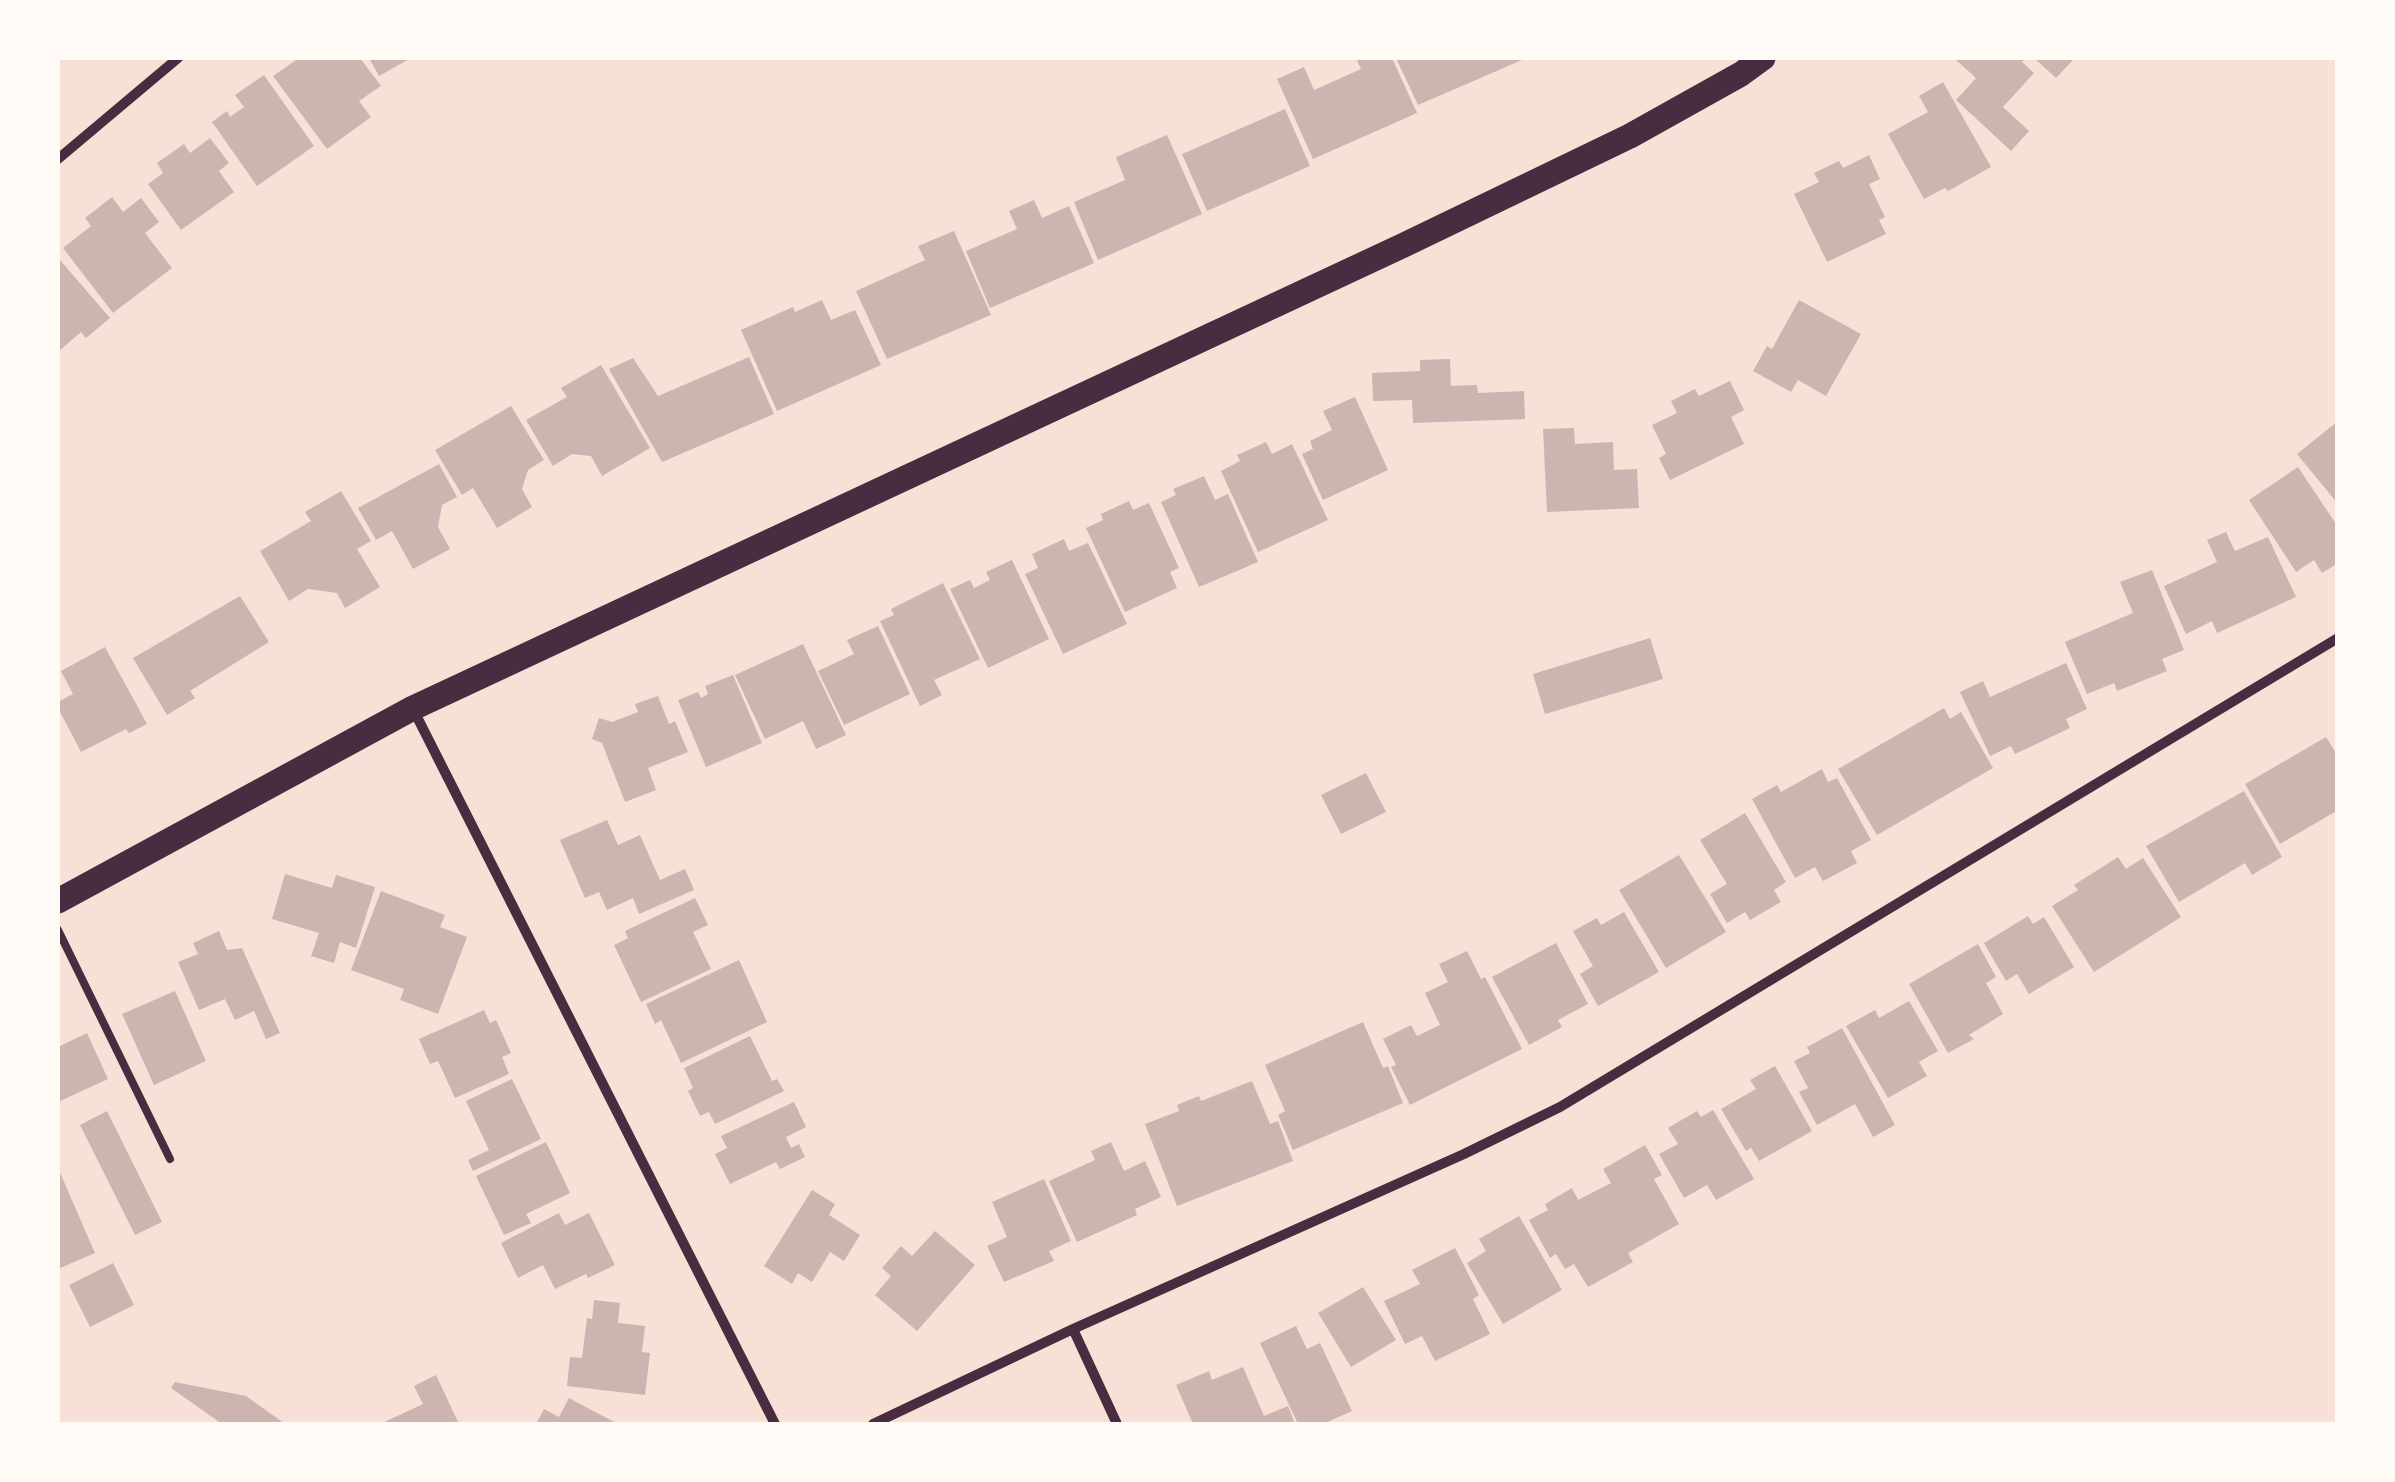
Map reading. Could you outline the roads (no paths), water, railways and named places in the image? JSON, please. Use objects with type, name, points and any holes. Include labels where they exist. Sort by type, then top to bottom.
[{"type":"main road","points":[[58,901],[413,708],[1612,145],[1741,74],[1762,58]]},
{"type":"street","points":[[58,159],[178,58]]},
{"type":"street","points":[[873,1424],[1560,1107],[2338,638]]},
{"type":"street","points":[[413,708],[774,1424]]},
{"type":"street","points":[[1073,1329],[1116,1424]]},
{"type":"lane","points":[[58,930],[170,1159]]}]
